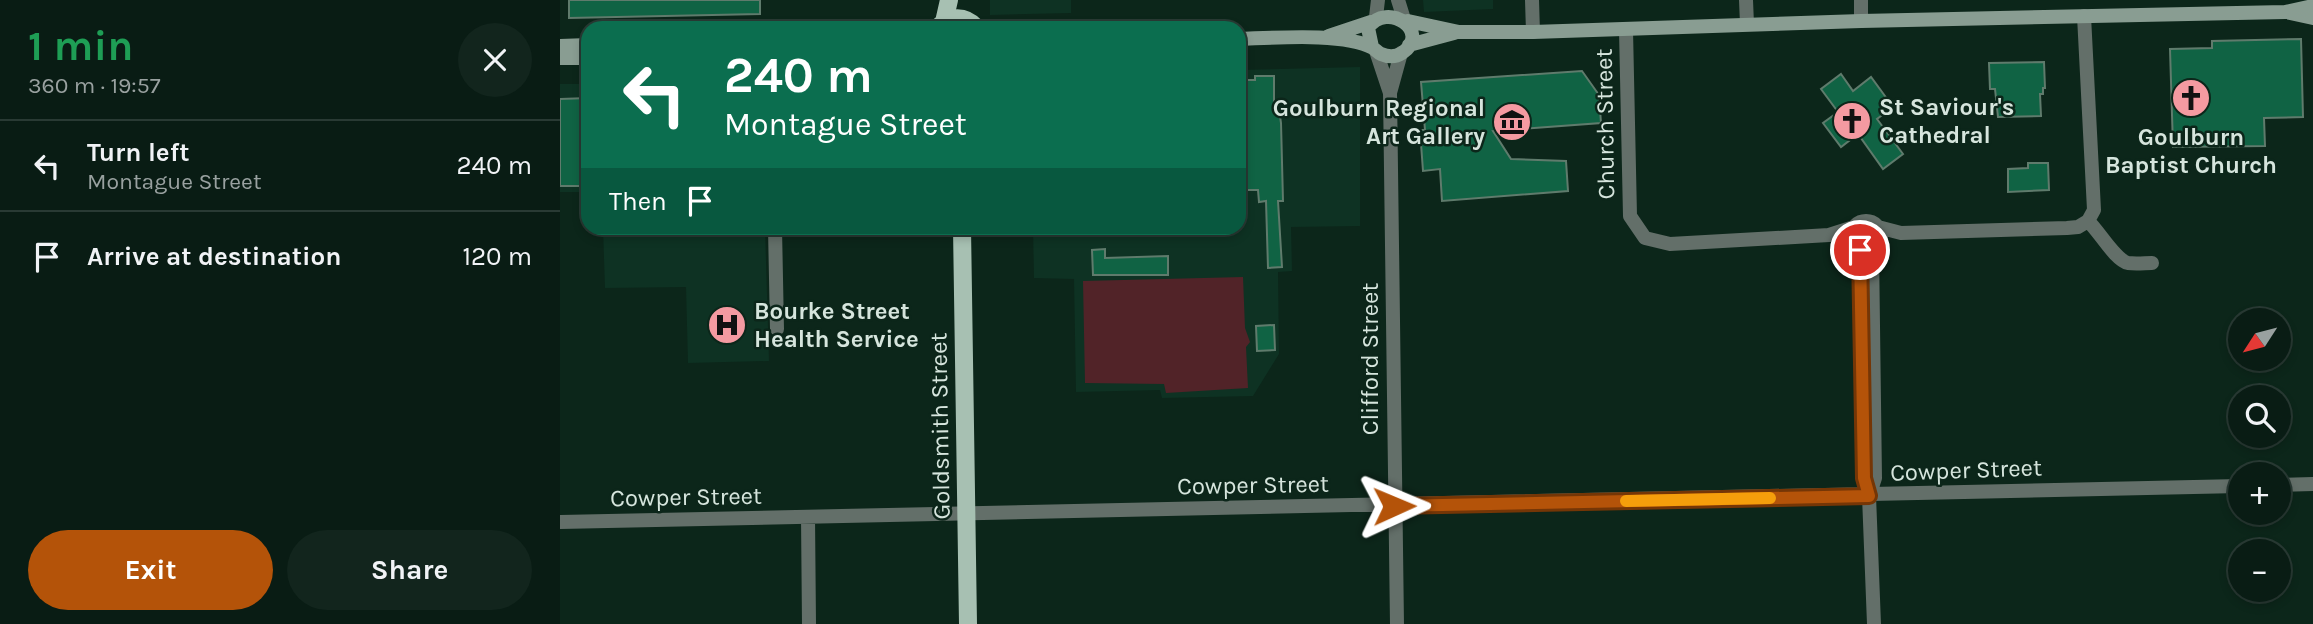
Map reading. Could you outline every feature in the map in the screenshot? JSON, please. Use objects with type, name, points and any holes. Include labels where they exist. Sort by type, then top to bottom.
[{"type":"main road","points":[[942,21],[949,0]]},
{"type":"main road","points":[[964,0],[972,21]]},
{"type":"main road","points":[[1328,37],[1389,12],[1459,32],[1533,32],[1747,24],[2285,12],[2313,6]]},
{"type":"main road","points":[[2285,12],[2313,18]]},
{"type":"main road","points":[[1405,18],[1412,33],[1405,49]]},
{"type":"main road","points":[[1373,20],[1367,35],[1374,49]]},
{"type":"main road","points":[[1246,38],[1328,37],[1390,56],[1459,32]]},
{"type":"main road","points":[[560,46],[581,45]]},
{"type":"main road","points":[[560,58],[581,58]]},
{"type":"main road","name":"Goldsmith Street","points":[[962,235],[968,624]]},
{"type":"street","points":[[1373,20],[1378,0]]},
{"type":"street","points":[[1398,0],[1405,18]]},
{"type":"street","points":[[1532,0],[1533,32]]},
{"type":"street","points":[[1746,0],[1747,24]]},
{"type":"street","points":[[1861,0],[1861,21]]},
{"type":"street","points":[[2084,16],[2094,210],[2088,221],[2100,231],[2115,254],[2126,263],[2152,263]]},
{"type":"street","name":"Church Street","points":[[1626,30],[1630,216],[1645,238],[1670,244],[1829,235],[1868,242],[1901,233],[2067,228],[2078,227],[2088,221]]},
{"type":"street","name":"Clifford Street","points":[[1374,49],[1390,93]]},
{"type":"street","name":"Clifford Street","points":[[1397,624],[1390,93],[1405,49]]},
{"type":"street","name":"Church Street","points":[[1829,235],[1866,221],[1868,242]]},
{"type":"street","points":[[1854,227],[1851,233],[1868,242],[1868,382],[1864,478],[1869,496],[1874,624]]},
{"type":"street","points":[[775,235],[777,329]]},
{"type":"street","points":[[2291,485],[2313,484]]},
{"type":"street","name":"Cowper Street","points":[[560,522],[2228,486]]},
{"type":"street","points":[[808,517],[809,624]]},
{"type":"shaded area","points":[[990,0],[1071,0],[1071,13],[990,15]]},
{"type":"shaded area","points":[[1423,0],[1493,0],[1493,9],[1424,12]]},
{"type":"shaded area","points":[[1360,67],[1360,226],[1291,227],[1292,271],[1278,272],[1279,354],[1253,396],[1162,398],[1160,390],[1076,392],[1074,279],[1034,278],[1033,235],[1246,235],[1246,70]]},
{"type":"shaded area","points":[[560,84],[581,84],[581,192],[560,192]]},
{"type":"shaded area","name":"Bourke Street Health Service","points":[[603,235],[765,235],[769,361],[688,363],[686,287],[605,288]]},
{"type":"shaded area","points":[[1243,277],[1245,328],[1250,342],[1246,347],[1248,388],[1166,393],[1164,384],[1085,383],[1083,281]]},
{"type":"building","points":[[569,0],[760,0],[760,14],[569,18]]},
{"type":"building","points":[[2301,39],[2303,117],[2264,118],[2265,146],[2173,147],[2170,49],[2212,48],[2212,41]]},
{"type":"building","points":[[2044,62],[2045,88],[2043,94],[2040,94],[2041,116],[1998,117],[1995,89],[1990,89],[1989,63]]},
{"type":"building","points":[[1582,71],[1599,95],[1601,123],[1493,131],[1511,159],[1566,161],[1568,191],[1442,201],[1440,169],[1423,171],[1420,130],[1425,130],[1421,82]]},
{"type":"building","name":"St Saviour's Cathedral","points":[[1841,74],[1853,91],[1871,77],[1893,107],[1877,119],[1903,154],[1883,169],[1858,134],[1841,147],[1823,123],[1838,112],[1821,89]]},
{"type":"building","points":[[1255,76],[1274,76],[1274,109],[1279,109],[1283,201],[1278,201],[1282,267],[1268,268],[1266,201],[1259,202],[1258,190],[1246,190],[1246,80],[1255,80]]},
{"type":"building","points":[[581,98],[581,186],[560,186],[560,99]]},
{"type":"building","points":[[2028,163],[2048,163],[2049,190],[2008,192],[2008,169],[2028,168]]},
{"type":"building","points":[[1105,249],[1105,258],[1168,256],[1168,275],[1093,275],[1092,250]]},
{"type":"building","points":[[1274,325],[1275,350],[1257,351],[1256,326]]},
{"type":"slow traffic","points":[[1626,501],[1770,498]]},
{"type":"place","name":"Goulburn Baptist Church","points":[[2191,98]]},
{"type":"place","name":"St Saviour's Cathedral","points":[[1852,121]]},
{"type":"place","name":"Goulburn Regional Art Gallery","points":[[1512,122]]},
{"type":"place","name":"Bourke Street Health Service","points":[[727,325]]},
{"type":"route","points":[[1394,506],[1869,496],[1864,478],[1860,250]]}]
